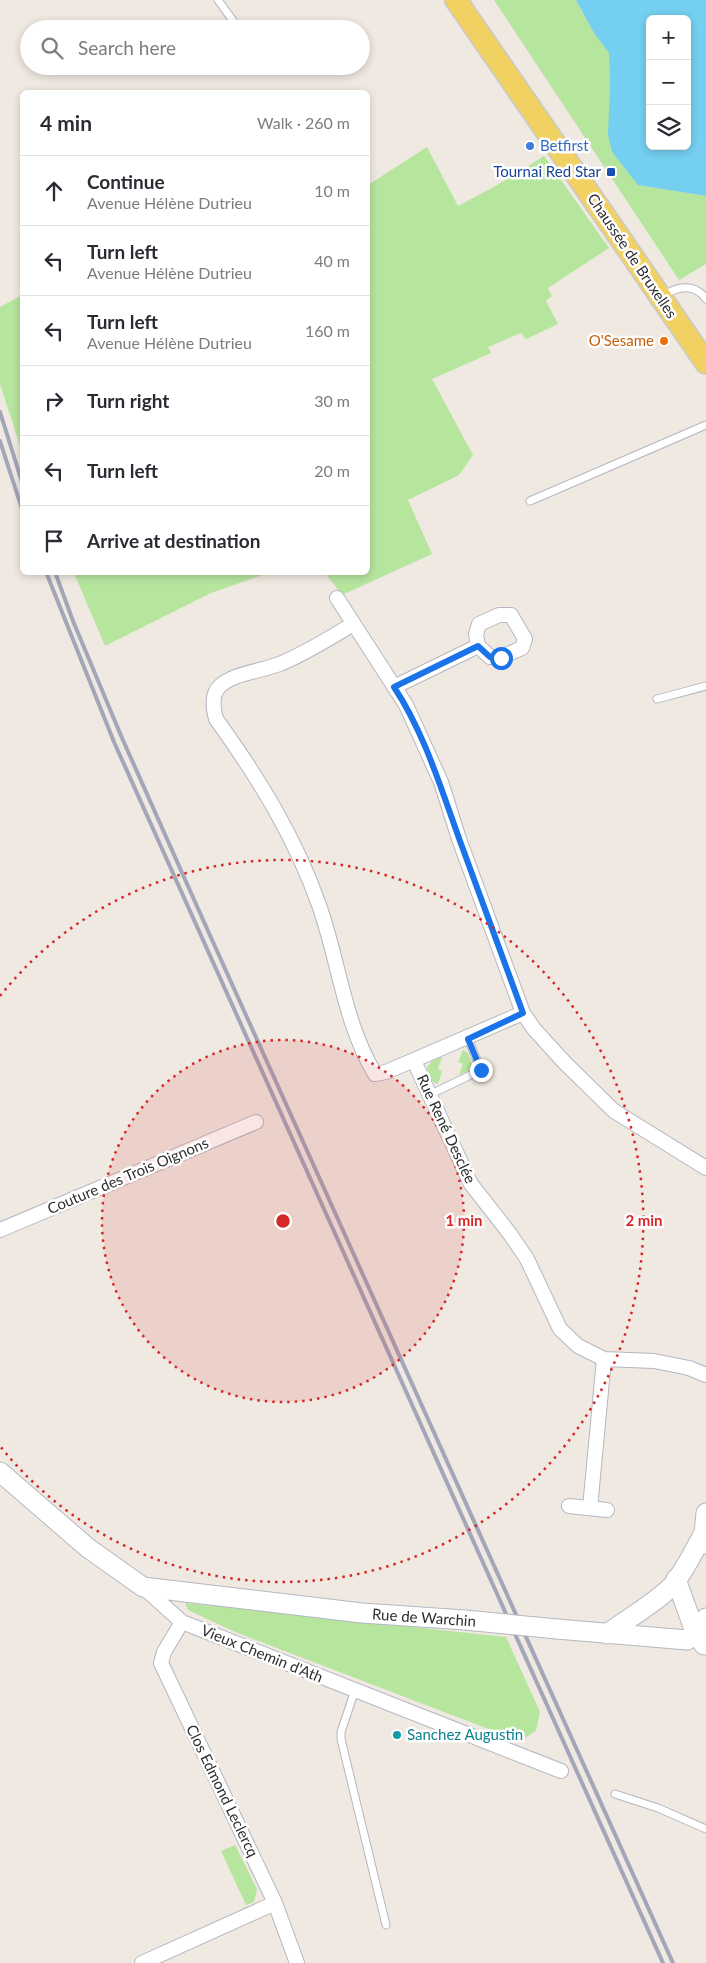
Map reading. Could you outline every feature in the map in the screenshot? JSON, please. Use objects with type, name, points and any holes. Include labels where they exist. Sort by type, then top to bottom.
[{"type":"main road","name":"Chaussée de Bruxelles","points":[[456,0],[667,294]]},
{"type":"main road","name":"Chaussée de Bruxelles","points":[[474,0],[667,294],[706,357]]},
{"type":"street","points":[[337,598],[406,705],[440,782],[523,1013],[534,1029],[565,1063],[614,1111],[706,1168]]},
{"type":"street","points":[[353,624],[282,663],[235,678],[219,686],[214,697],[213,708],[216,719],[268,795],[297,850],[320,906],[348,1014],[370,1065],[376,1074],[386,1072],[468,1039],[523,1013]]},
{"type":"street","points":[[394,687],[478,646]]},
{"type":"street","name":"Rue René Desclée","points":[[414,1061],[471,1184],[527,1259],[560,1329],[578,1346],[604,1359],[654,1361],[689,1368],[706,1375]]},
{"type":"street","name":"Couture des Trois Oignons","points":[[0,1230],[256,1122]]},
{"type":"street","points":[[590,1508],[604,1359]]},
{"type":"street","name":"Vieux Chemin d'Ath","points":[[0,1472],[88,1548],[143,1587],[182,1622],[561,1771]]},
{"type":"street","points":[[569,1506],[607,1510]]},
{"type":"street","points":[[607,1634],[643,1609],[672,1585],[705,1540],[706,1513]]},
{"type":"street","points":[[676,1579],[700,1636]]},
{"type":"street","name":"Rue de Warchin","points":[[143,1587],[362,1613],[465,1620],[607,1634],[700,1636]]},
{"type":"street","name":"Clos Edmond Leclercq","points":[[182,1622],[164,1652],[161,1663],[275,1903],[297,1963]]},
{"type":"street","points":[[142,1963],[275,1903]]},
{"type":"street","points":[[176,1949],[179,1963]]},
{"type":"lane","points":[[218,0],[232,20]]},
{"type":"lane","points":[[667,294],[692,288],[701,291],[706,299]]},
{"type":"lane","points":[[530,501],[706,425]]},
{"type":"lane","points":[[657,699],[706,686]]},
{"type":"lane","points":[[429,1094],[481,1070],[468,1039]]},
{"type":"lane","points":[[354,1690],[340,1739],[386,1925]]},
{"type":"lane","points":[[615,1794],[658,1808],[706,1829]]},
{"type":"green space","points":[[494,0],[576,0],[594,33],[609,52],[610,89],[639,185],[706,196],[706,264],[679,280]]},
{"type":"green space","points":[[427,147],[458,206],[499,184],[544,156],[609,248],[548,288],[552,296],[546,301],[558,324],[526,339],[521,333],[488,347],[491,353],[432,379],[473,455],[459,475],[408,500],[432,554],[342,595],[327,575],[370,575],[370,184]]},
{"type":"green space","points":[[20,296],[20,446],[0,384],[0,307]]},
{"type":"green space","points":[[75,575],[262,575],[211,593],[105,646]]},
{"type":"green space","points":[[463,1050],[468,1053],[472,1065],[468,1071],[459,1075],[463,1064],[458,1062]]},
{"type":"green space","points":[[442,1057],[438,1069],[442,1071],[438,1084],[431,1080],[427,1067],[432,1061]]},
{"type":"green space","points":[[185,1603],[506,1637],[540,1712],[536,1731],[520,1741],[235,1632],[188,1610]]},
{"type":"green space","points":[[235,1845],[257,1889],[254,1902],[246,1905],[221,1851]]},
{"type":"water","points":[[576,0],[706,0],[706,196],[638,185],[612,152],[608,135],[609,53],[594,33]]},
{"type":"railway","points":[[0,412],[20,476]]},
{"type":"railway","points":[[0,441],[20,503]]},
{"type":"railway","points":[[47,575],[114,742],[663,1963]]},
{"type":"railway","points":[[56,575],[73,621],[122,738],[673,1963]]},
{"type":"place","name":"Betfirst","points":[[530,146]]},
{"type":"place","name":"Tournai Red Star","points":[[611,172]]},
{"type":"place","name":"O'Sesame","points":[[664,341]]},
{"type":"place","name":"Sanchez Augustin","points":[[397,1735]]},
{"type":"route","points":[[481,1070],[468,1039],[523,1013],[440,782],[406,705],[394,687],[478,646],[490,657],[501,658]]}]
